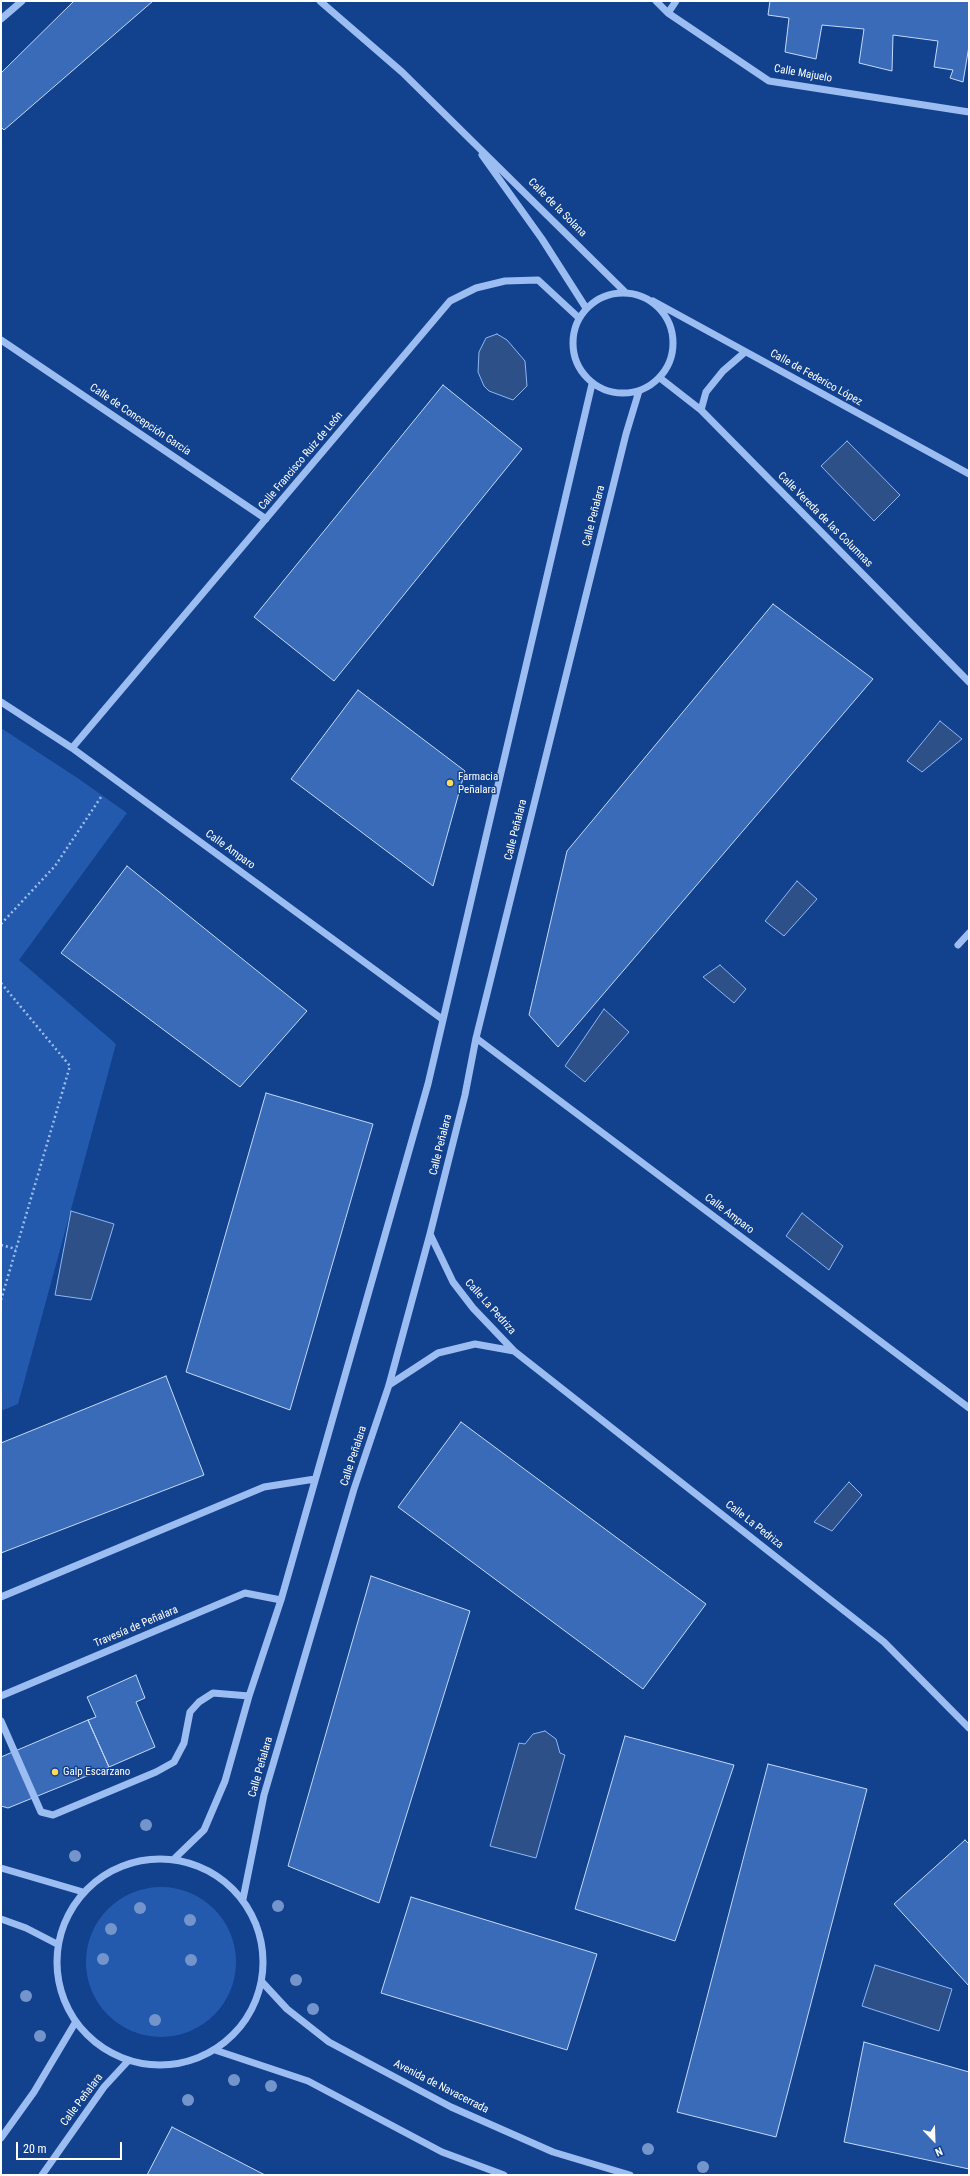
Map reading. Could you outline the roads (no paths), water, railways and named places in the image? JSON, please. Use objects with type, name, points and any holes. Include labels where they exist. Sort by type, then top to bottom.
[{"type":"street","points":[[1,19],[22,1]]},
{"type":"street","name":"Calle de la Solana","points":[[320,1],[402,72],[625,292]]},
{"type":"street","name":"Calle Majuelo","points":[[656,1],[668,13],[768,80],[969,112]]},
{"type":"street","points":[[668,13],[676,1]]},
{"type":"street","name":"Calle de la Solana","points":[[472,140],[542,239],[586,308]]},
{"type":"street","name":"Calle Francisco Ruiz de León","points":[[72,748],[450,301],[476,288],[505,281],[538,280],[579,318]]},
{"type":"street","points":[[625,292],[653,301],[672,325],[672,356],[660,378],[640,391],[614,393],[592,384],[577,364],[572,342],[579,318],[586,308],[602,296],[625,292]]},
{"type":"street","name":"Calle de Federico López","points":[[653,301],[969,474]]},
{"type":"street","name":"Calle de Concepción García","points":[[1,340],[266,519]]},
{"type":"street","points":[[701,410],[706,392],[723,371],[745,352]]},
{"type":"street","name":"Calle Vereda de las Columnas","points":[[660,378],[701,410],[969,682]]},
{"type":"street","points":[[174,1859],[204,1830],[225,1780],[281,1600],[426,1092],[592,384]]},
{"type":"street","name":"Calle Peñalara","points":[[243,1899],[264,1795],[354,1490],[389,1385],[430,1234],[465,1095],[476,1038],[626,434],[640,391]]},
{"type":"street","name":"Calle Amparo","points":[[1,702],[72,748],[442,1019]]},
{"type":"street","points":[[958,945],[969,933]]},
{"type":"street","name":"Calle Amparo","points":[[476,1038],[969,1408]]},
{"type":"street","name":"Calle La Pedriza","points":[[430,1234],[453,1282],[473,1308],[514,1351],[884,1642],[969,1728]]},
{"type":"street","name":"Calle La Pedriza","points":[[389,1385],[438,1353],[475,1344],[514,1351]]},
{"type":"street","points":[[1,1597],[264,1488],[315,1479]]},
{"type":"street","name":"Travesía de Peñalara","points":[[1,1696],[245,1593],[281,1600]]},
{"type":"street","points":[[1,1721],[41,1812],[53,1815],[156,1772],[174,1762],[184,1743],[190,1712],[199,1702],[213,1693],[250,1696]]},
{"type":"street","points":[[174,1859],[213,1872],[243,1899],[262,1938],[262,1982],[246,2021],[215,2050],[173,2065],[128,2061],[98,2046],[76,2023],[59,1985],[57,1944],[83,1892],[125,1864],[174,1859]]},
{"type":"street","points":[[1,1868],[83,1892]]},
{"type":"street","points":[[1,1919],[26,1928],[57,1944]]},
{"type":"street","name":"Avenida de Navacerrada","points":[[262,1982],[286,2009],[329,2042],[452,2107],[553,2152],[630,2175]]},
{"type":"street","points":[[1,2138],[34,2092],[76,2023]]},
{"type":"street","points":[[215,2050],[308,2081],[442,2152],[504,2175]]},
{"type":"street","name":"Calle Peñalara","points":[[42,2175],[104,2087],[128,2061]]},
{"type":"place","name":"Farmacia Peñalara","points":[[450,783]]},
{"type":"place","name":"Galp Escarzano","points":[[55,1772]]}]
